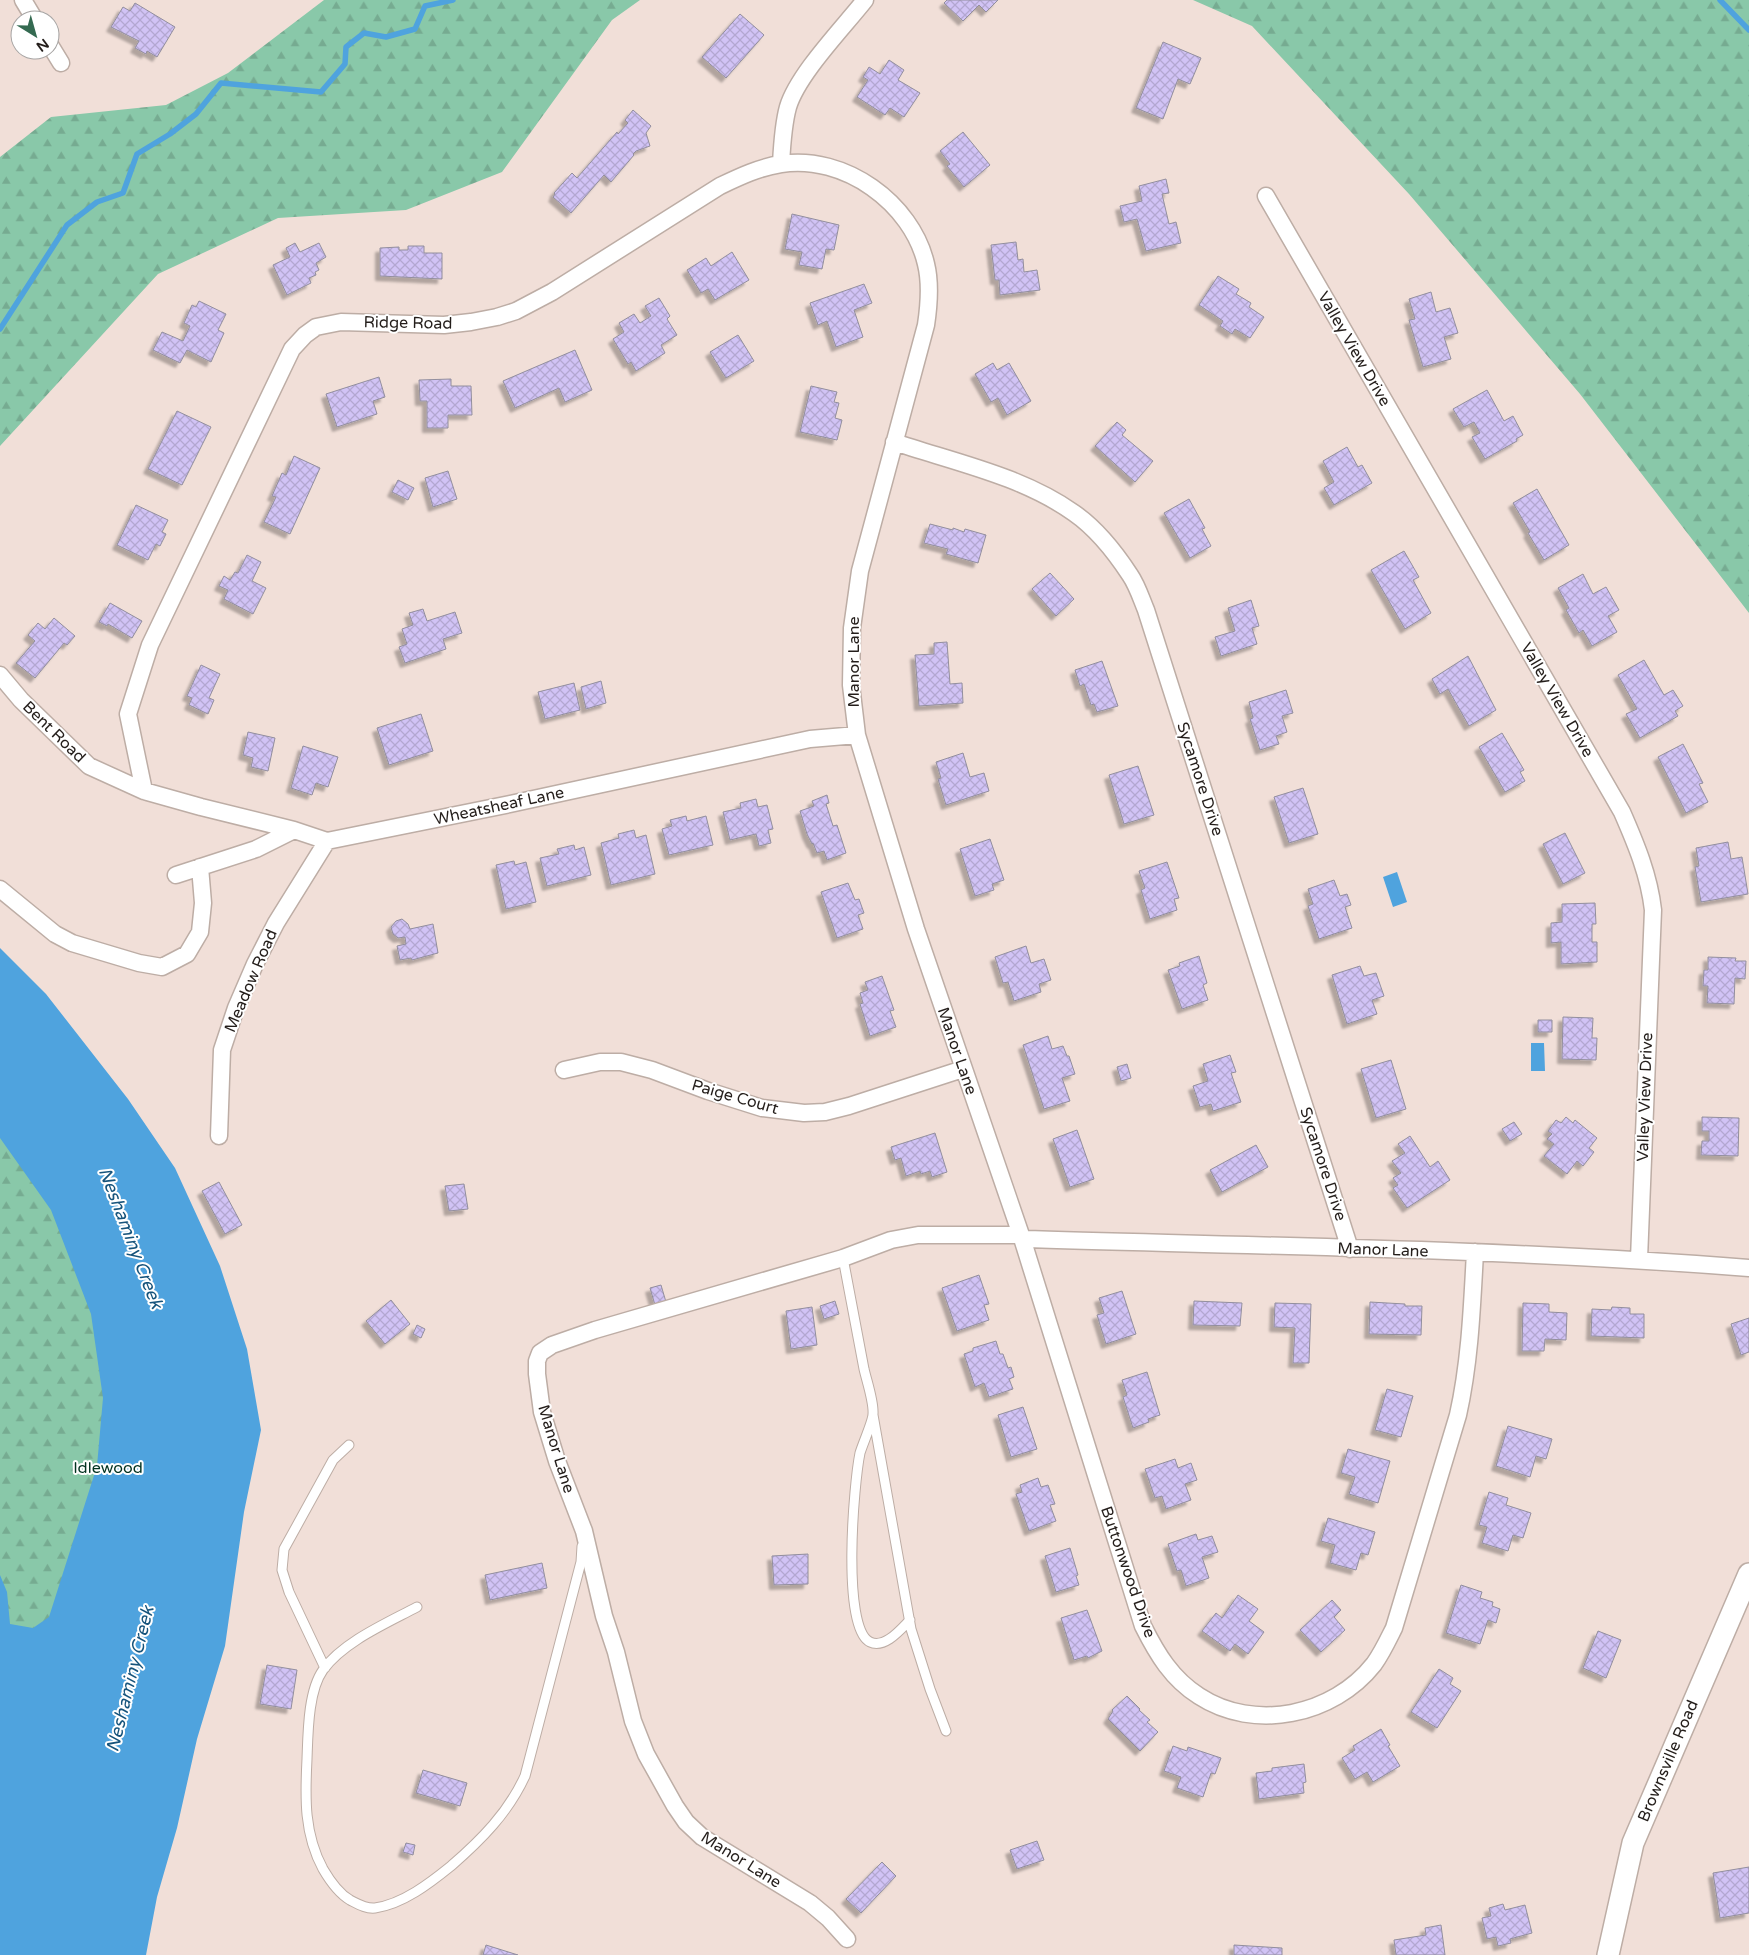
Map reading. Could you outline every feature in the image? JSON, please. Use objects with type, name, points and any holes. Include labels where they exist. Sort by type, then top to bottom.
[{"type":"street","points":[[781,164],[782,140],[788,106],[795,92],[809,70],[865,0]]},
{"type":"street","name":"Manor Lane","points":[[781,164],[823,166],[841,170],[866,182],[885,198],[908,224],[919,244],[926,264],[929,285],[929,306],[926,325],[860,571],[852,628],[851,685],[857,735],[916,929],[1021,1237]]},
{"type":"street","name":"Ridge Road","points":[[144,791],[128,714],[150,645],[292,349],[305,335],[316,327],[341,322],[444,324],[471,322],[516,311],[552,292],[720,186],[741,176],[781,164]]},
{"type":"street","name":"Valley View Drive","points":[[1266,196],[1622,812],[1635,840],[1650,886],[1653,910],[1639,1259]]},
{"type":"street","name":"Sycamore Drive","points":[[894,442],[998,476],[1041,493],[1074,513],[1093,529],[1112,550],[1131,577],[1146,610],[1350,1249]]},
{"type":"street","name":"Bent Road","points":[[0,674],[20,700],[89,766],[144,791]]},
{"type":"street","name":"Wheatsheaf Lane","points":[[144,791],[294,830],[327,841],[810,740],[857,735]]},
{"type":"street","points":[[176,875],[256,849],[294,830]]},
{"type":"street","name":"Meadow Road","points":[[219,1136],[222,1050],[236,1008],[255,964],[276,923],[327,841]]},
{"type":"street","points":[[0,890],[55,934],[72,944],[139,963],[162,967],[187,954],[200,932],[202,903],[200,868]]},
{"type":"street","name":"Paige Court","points":[[564,1070],[600,1062],[622,1062],[652,1070],[708,1091],[762,1108],[804,1113],[825,1112],[849,1106],[963,1069]]},
{"type":"street","name":"Manor Lane","points":[[847,1939],[828,1918],[810,1903],[702,1837],[686,1822],[675,1806],[646,1754],[633,1721],[616,1652],[604,1616],[584,1531],[557,1462],[542,1412],[537,1361],[540,1354],[552,1344],[843,1258],[891,1240],[918,1235],[1475,1252],[1639,1259],[1749,1268]]},
{"type":"street","name":"Buttonwood Drive","points":[[1021,1237],[1143,1626],[1157,1654],[1174,1675],[1200,1696],[1224,1709],[1261,1716],[1280,1715],[1307,1709],[1329,1700],[1356,1683],[1373,1664],[1386,1645],[1394,1628],[1458,1415],[1465,1384],[1470,1342],[1475,1252]]},
{"type":"street","name":"Brownsville Road","points":[[1613,1954],[1633,1843],[1749,1574]]},
{"type":"lane","points":[[843,1258],[911,1629],[930,1689],[946,1730]]},
{"type":"lane","points":[[873,1415],[860,1454],[855,1490],[852,1587],[858,1624],[869,1642],[877,1643],[894,1636],[910,1620]]},
{"type":"lane","points":[[325,1668],[289,1592],[282,1570],[284,1550],[333,1460],[349,1445]]},
{"type":"lane","points":[[417,1607],[360,1639],[341,1653],[325,1668],[319,1677],[314,1693],[308,1741],[306,1801],[311,1842],[316,1857],[329,1880],[343,1896],[360,1906],[374,1908],[389,1904],[407,1896],[442,1873],[474,1846],[500,1818],[516,1795],[525,1776],[581,1562],[584,1531]]},
{"type":"green space","points":[[324,0],[640,0],[612,20],[502,172],[406,210],[278,218],[158,274],[0,446],[0,157],[51,117],[166,105],[228,73]]},
{"type":"green space","points":[[1193,0],[1749,0],[1749,613],[1580,394],[1409,194],[1252,26]]},
{"type":"green space","name":"Idlewood","points":[[0,992],[219,1468],[0,1955]]},
{"type":"water","points":[[1397,872],[1407,902],[1393,907],[1383,877]]},
{"type":"water","name":"Idlewood","points":[[0,948],[46,994],[128,1099],[175,1168],[220,1266],[247,1349],[261,1430],[244,1512],[225,1646],[197,1739],[177,1828],[157,1897],[146,1955],[0,1955],[0,1575],[7,1592],[10,1624],[33,1628],[49,1617],[97,1466],[103,1398],[91,1314],[51,1210],[0,1138]]},
{"type":"water","points":[[1531,1043],[1544,1043],[1545,1071],[1531,1071]]},
{"type":"building","points":[[947,0],[998,0],[986,12],[979,5],[963,21],[944,3]]},
{"type":"building","points":[[135,3],[175,27],[157,57],[147,51],[146,54],[135,48],[139,41],[111,27],[123,7],[130,11]]},
{"type":"building","points":[[740,14],[764,35],[726,78],[702,57]]},
{"type":"building","points":[[1163,42],[1201,58],[1190,84],[1178,79],[1163,119],[1136,108]]},
{"type":"building","points":[[889,60],[904,70],[898,80],[920,93],[904,117],[890,108],[885,115],[857,97],[868,80],[863,77],[869,67],[880,74]]},
{"type":"building","points":[[633,110],[651,126],[646,133],[650,146],[636,151],[611,182],[604,175],[571,213],[553,197],[554,193],[572,173],[577,178],[617,132],[618,134],[628,123],[625,120]]},
{"type":"building","points":[[963,132],[990,165],[964,187],[947,166],[950,164],[940,151]]},
{"type":"building","points":[[1166,179],[1169,193],[1162,194],[1169,224],[1176,222],[1181,243],[1146,251],[1137,219],[1124,222],[1120,206],[1142,201],[1139,186]]},
{"type":"building","points":[[792,214],[839,225],[834,250],[826,249],[822,269],[799,265],[802,252],[785,249]]},
{"type":"building","points":[[1016,242],[1018,260],[1023,259],[1024,272],[1037,270],[1040,290],[1000,295],[999,280],[995,280],[991,245]]},
{"type":"building","points":[[295,243],[300,252],[319,243],[326,257],[316,263],[319,270],[315,272],[316,275],[309,278],[311,283],[287,295],[273,265],[290,257],[286,248]]},
{"type":"building","points":[[408,246],[424,246],[424,253],[442,253],[442,279],[380,276],[380,248],[399,247],[399,250],[408,250]]},
{"type":"building","points":[[732,252],[749,280],[715,300],[708,289],[701,293],[687,270],[706,258],[711,266]]},
{"type":"building","points":[[1218,276],[1239,289],[1236,294],[1251,303],[1249,307],[1264,317],[1250,338],[1235,329],[1232,334],[1220,326],[1223,321],[1199,305]]},
{"type":"building","points":[[864,284],[872,303],[854,310],[863,337],[836,347],[827,321],[818,325],[810,303]]},
{"type":"building","points":[[1431,292],[1436,312],[1450,308],[1458,333],[1444,337],[1451,359],[1423,367],[1409,320],[1415,319],[1409,299]]},
{"type":"building","points":[[659,298],[670,316],[667,319],[677,335],[661,345],[665,353],[636,371],[631,362],[628,364],[613,339],[624,332],[619,323],[634,314],[640,323],[651,316],[645,306]]},
{"type":"building","points":[[199,301],[226,314],[218,330],[224,333],[211,362],[187,350],[180,363],[153,350],[162,332],[183,341],[190,326],[184,323],[192,305],[196,307]]},
{"type":"building","points":[[738,335],[754,361],[726,378],[710,352]]},
{"type":"building","points":[[575,350],[592,390],[565,402],[559,388],[515,408],[503,381]]},
{"type":"building","points":[[993,363],[997,370],[1009,363],[1031,401],[1007,415],[998,398],[991,402],[975,374]]},
{"type":"building","points":[[379,377],[385,397],[373,401],[377,414],[337,427],[326,394]]},
{"type":"building","points":[[451,379],[451,386],[471,386],[472,415],[448,415],[448,428],[427,428],[427,401],[420,401],[419,380]]},
{"type":"building","points":[[811,386],[837,392],[834,402],[839,403],[835,418],[842,420],[837,440],[800,432]]},
{"type":"building","points":[[1487,390],[1504,421],[1513,416],[1523,435],[1516,439],[1517,441],[1485,459],[1472,437],[1480,433],[1474,422],[1464,427],[1453,409]]},
{"type":"building","points":[[177,411],[211,427],[182,485],[148,469]]},
{"type":"building","points":[[1117,422],[1126,430],[1122,435],[1153,461],[1135,482],[1095,446]]},
{"type":"building","points":[[1347,447],[1358,467],[1362,465],[1372,483],[1334,505],[1324,488],[1334,482],[1323,461]]},
{"type":"building","points":[[294,456],[320,468],[290,534],[264,522],[276,497],[272,496],[282,473],[286,475]]},
{"type":"building","points":[[448,471],[457,499],[433,507],[425,478]]},
{"type":"building","points":[[398,480],[414,488],[408,500],[392,492]]},
{"type":"building","points":[[1537,489],[1569,545],[1544,560],[1513,503]]},
{"type":"building","points":[[1189,499],[1205,528],[1202,529],[1211,546],[1190,558],[1164,513]]},
{"type":"building","points":[[136,505],[168,520],[162,532],[166,534],[160,546],[156,544],[148,560],[117,545]]},
{"type":"building","points":[[930,524],[964,532],[965,529],[986,535],[978,563],[946,554],[948,549],[924,543]]},
{"type":"building","points":[[1404,551],[1419,577],[1413,580],[1431,613],[1405,629],[1371,570]]},
{"type":"building","points":[[247,555],[261,562],[252,581],[266,588],[253,614],[224,599],[228,590],[219,586],[224,576],[230,580],[235,572],[238,573]]},
{"type":"building","points":[[1050,573],[1074,599],[1056,616],[1032,589]]},
{"type":"building","points":[[1583,574],[1593,594],[1606,587],[1619,610],[1608,616],[1617,632],[1592,646],[1583,630],[1579,633],[1566,610],[1569,608],[1558,588]]},
{"type":"building","points":[[1251,600],[1259,626],[1252,628],[1257,644],[1221,656],[1215,637],[1235,631],[1228,608]]},
{"type":"building","points":[[110,603],[142,621],[132,638],[108,624],[107,626],[99,622]]},
{"type":"building","points":[[423,609],[427,621],[455,612],[462,633],[443,639],[446,649],[405,663],[399,647],[407,644],[402,629],[413,625],[409,613]]},
{"type":"building","points":[[54,618],[75,636],[67,645],[64,643],[35,678],[16,663],[35,641],[28,635],[38,623],[45,629]]},
{"type":"building","points":[[947,642],[950,684],[962,683],[963,703],[919,706],[915,655],[934,654],[934,643]]},
{"type":"building","points":[[1468,656],[1496,710],[1469,726],[1448,689],[1440,694],[1432,679]]},
{"type":"building","points":[[1644,660],[1664,695],[1673,690],[1683,706],[1675,711],[1678,716],[1640,738],[1626,714],[1637,709],[1618,675]]},
{"type":"building","points":[[1102,661],[1118,706],[1097,712],[1094,704],[1091,705],[1084,684],[1080,686],[1075,670]]},
{"type":"building","points":[[201,665],[220,674],[209,698],[214,700],[208,714],[189,705],[192,698],[187,696]]},
{"type":"building","points":[[601,681],[606,703],[586,709],[581,687]]},
{"type":"building","points":[[574,683],[580,710],[545,719],[538,692]]},
{"type":"building","points":[[1286,690],[1293,713],[1282,716],[1287,732],[1276,736],[1279,744],[1260,750],[1250,719],[1253,718],[1249,702]]},
{"type":"building","points":[[421,714],[433,751],[389,765],[377,728]]},
{"type":"building","points":[[248,732],[275,738],[268,771],[251,767],[253,758],[243,755]]},
{"type":"building","points":[[1502,733],[1524,770],[1520,772],[1525,781],[1505,792],[1479,747]]},
{"type":"building","points":[[1683,744],[1703,783],[1699,784],[1708,802],[1686,813],[1658,757]]},
{"type":"building","points":[[303,746],[338,757],[328,787],[316,783],[312,795],[291,788]]},
{"type":"building","points":[[963,753],[970,777],[984,773],[989,791],[946,805],[938,779],[941,778],[936,762]]},
{"type":"building","points":[[1138,766],[1154,815],[1124,824],[1109,775]]},
{"type":"building","points":[[1303,788],[1318,834],[1289,843],[1274,797]]},
{"type":"building","points":[[827,795],[829,803],[826,804],[833,826],[837,825],[846,853],[827,860],[824,851],[817,853],[812,844],[800,811],[814,806],[812,801]]},
{"type":"building","points":[[756,799],[758,807],[767,805],[773,829],[768,830],[771,843],[759,846],[756,834],[730,840],[723,812],[741,808],[740,803]]},
{"type":"building","points":[[686,816],[687,821],[706,816],[713,845],[669,855],[662,829],[672,826],[670,820]]},
{"type":"building","points":[[634,830],[636,838],[646,835],[655,874],[611,885],[601,843],[619,838],[618,834]]},
{"type":"building","points":[[1565,833],[1585,873],[1563,884],[1543,844]]},
{"type":"building","points":[[990,839],[1004,880],[992,884],[994,890],[975,896],[960,849]]},
{"type":"building","points":[[1728,842],[1731,859],[1742,857],[1748,894],[1701,902],[1695,867],[1699,866],[1696,848]]},
{"type":"building","points":[[574,845],[575,850],[584,847],[591,875],[547,886],[540,858],[559,854],[557,849]]},
{"type":"building","points":[[514,861],[515,865],[526,862],[536,902],[506,909],[496,865]]},
{"type":"building","points":[[1167,862],[1179,898],[1174,899],[1177,910],[1150,919],[1141,890],[1145,888],[1139,871]]},
{"type":"building","points":[[1334,880],[1340,896],[1347,894],[1351,905],[1345,907],[1352,928],[1319,939],[1308,906],[1313,904],[1308,889]]},
{"type":"building","points":[[848,883],[855,900],[859,899],[864,913],[858,915],[863,929],[837,938],[821,892]]},
{"type":"building","points":[[1595,903],[1596,924],[1592,924],[1592,942],[1597,942],[1597,962],[1561,964],[1561,942],[1551,943],[1551,923],[1562,922],[1562,904]]},
{"type":"building","points":[[402,919],[408,924],[410,929],[433,924],[438,953],[412,960],[411,958],[400,960],[397,946],[406,944],[405,937],[398,938],[393,934],[391,927],[396,921]]},
{"type":"building","points":[[1026,946],[1031,963],[1044,959],[1051,980],[1039,984],[1041,992],[1014,1001],[1008,982],[1003,983],[995,957]]},
{"type":"building","points":[[1199,956],[1207,983],[1203,985],[1208,1000],[1182,1009],[1168,970],[1180,966],[1179,963]]},
{"type":"building","points":[[1708,957],[1736,958],[1735,961],[1746,961],[1745,979],[1735,978],[1734,1004],[1707,1003],[1708,986],[1703,986],[1704,970],[1708,970]]},
{"type":"building","points":[[1360,966],[1364,976],[1376,973],[1384,996],[1372,1000],[1377,1014],[1347,1024],[1332,975]]},
{"type":"building","points":[[882,976],[894,1010],[890,1011],[896,1027],[870,1036],[860,1004],[863,1003],[860,993],[868,990],[865,982]]},
{"type":"building","points":[[1563,1017],[1593,1018],[1592,1038],[1597,1038],[1596,1060],[1562,1059]]},
{"type":"building","points":[[1538,1020],[1552,1020],[1552,1032],[1538,1032]]},
{"type":"building","points":[[1048,1036],[1052,1049],[1063,1046],[1067,1056],[1069,1056],[1075,1074],[1062,1078],[1070,1101],[1044,1109],[1023,1045]]},
{"type":"building","points":[[1230,1055],[1236,1072],[1231,1073],[1241,1102],[1213,1111],[1211,1104],[1200,1107],[1193,1086],[1208,1081],[1203,1064]]},
{"type":"building","points":[[1391,1060],[1406,1109],[1376,1118],[1361,1069]]},
{"type":"building","points":[[1127,1064],[1131,1078],[1121,1081],[1117,1067]]},
{"type":"building","points":[[1566,1117],[1573,1123],[1575,1120],[1597,1138],[1589,1148],[1594,1152],[1583,1166],[1577,1161],[1567,1174],[1544,1156],[1554,1144],[1547,1139],[1552,1134],[1548,1131],[1556,1120],[1561,1123]]},
{"type":"building","points":[[1702,1117],[1739,1118],[1738,1156],[1701,1155],[1702,1141],[1709,1141],[1709,1131],[1702,1131]]},
{"type":"building","points":[[1514,1122],[1522,1134],[1510,1141],[1502,1129]]},
{"type":"building","points":[[1077,1130],[1094,1179],[1070,1187],[1053,1139]]},
{"type":"building","points":[[935,1133],[947,1172],[932,1177],[930,1171],[921,1174],[920,1171],[906,1176],[901,1158],[895,1160],[891,1147]]},
{"type":"building","points":[[1410,1136],[1430,1167],[1438,1161],[1450,1180],[1407,1208],[1393,1188],[1398,1185],[1393,1178],[1401,1173],[1392,1161],[1405,1153],[1398,1144]]},
{"type":"building","points":[[1256,1145],[1268,1167],[1222,1192],[1210,1170]]},
{"type":"building","points":[[219,1182],[242,1225],[225,1234],[202,1191]]},
{"type":"building","points":[[464,1184],[468,1209],[449,1211],[445,1186]]},
{"type":"building","points":[[979,1275],[989,1304],[984,1305],[989,1320],[957,1331],[942,1288]]},
{"type":"building","points":[[661,1285],[666,1302],[655,1305],[650,1288]]},
{"type":"building","points":[[1122,1291],[1136,1334],[1106,1344],[1097,1315],[1104,1313],[1099,1298]]},
{"type":"building","points":[[391,1300],[410,1324],[385,1344],[366,1321]]},
{"type":"building","points":[[835,1301],[839,1314],[824,1319],[820,1306]]},
{"type":"building","points":[[1194,1301],[1242,1303],[1240,1326],[1193,1325]]},
{"type":"building","points":[[1370,1302],[1422,1306],[1421,1335],[1369,1334]]},
{"type":"building","points":[[1275,1303],[1311,1304],[1309,1363],[1293,1363],[1295,1328],[1274,1327]]},
{"type":"building","points":[[1523,1303],[1549,1304],[1549,1312],[1567,1313],[1566,1340],[1545,1339],[1544,1351],[1522,1351]]},
{"type":"building","points":[[812,1307],[817,1345],[791,1349],[786,1311]]},
{"type":"building","points":[[1612,1307],[1630,1308],[1630,1314],[1644,1314],[1644,1338],[1591,1336],[1592,1309],[1611,1310]]},
{"type":"building","points":[[1749,1318],[1749,1352],[1741,1355],[1731,1324]]},
{"type":"building","points":[[417,1325],[425,1329],[421,1338],[413,1334]]},
{"type":"building","points":[[996,1341],[1000,1354],[1003,1354],[1008,1368],[1011,1367],[1014,1377],[1009,1379],[1013,1389],[989,1397],[984,1383],[975,1387],[964,1354],[973,1351],[973,1348]]},
{"type":"building","points":[[1147,1372],[1160,1415],[1148,1419],[1149,1422],[1133,1428],[1123,1397],[1127,1395],[1122,1380]]},
{"type":"building","points":[[1387,1389],[1413,1396],[1401,1437],[1375,1430]]},
{"type":"building","points":[[1023,1407],[1037,1449],[1011,1457],[998,1415]]},
{"type":"building","points":[[1508,1426],[1552,1439],[1546,1459],[1536,1456],[1530,1477],[1496,1466]]},
{"type":"building","points":[[1348,1449],[1390,1461],[1378,1503],[1349,1494],[1355,1477],[1341,1473]]},
{"type":"building","points":[[1175,1459],[1178,1468],[1191,1463],[1197,1480],[1185,1484],[1191,1500],[1166,1509],[1162,1496],[1155,1498],[1145,1469]]},
{"type":"building","points":[[1038,1478],[1041,1487],[1048,1485],[1055,1504],[1050,1505],[1056,1521],[1029,1531],[1016,1494],[1022,1492],[1020,1485]]},
{"type":"building","points":[[1489,1492],[1508,1498],[1506,1505],[1531,1513],[1523,1538],[1513,1535],[1508,1551],[1482,1543],[1487,1527],[1479,1525]]},
{"type":"building","points":[[1328,1518],[1375,1532],[1368,1555],[1361,1553],[1356,1570],[1330,1563],[1335,1545],[1321,1541]]},
{"type":"building","points":[[1196,1534],[1198,1540],[1212,1536],[1218,1552],[1202,1557],[1209,1578],[1186,1586],[1181,1570],[1177,1571],[1168,1544]]},
{"type":"building","points":[[1070,1548],[1079,1585],[1056,1592],[1045,1556]]},
{"type":"building","points":[[808,1554],[808,1584],[774,1585],[772,1556]]},
{"type":"building","points":[[542,1563],[547,1588],[490,1600],[485,1575]]},
{"type":"building","points":[[1461,1585],[1482,1592],[1480,1598],[1493,1602],[1492,1606],[1500,1609],[1496,1623],[1488,1620],[1480,1644],[1446,1633]]},
{"type":"building","points":[[1238,1595],[1258,1609],[1249,1621],[1264,1632],[1248,1654],[1235,1644],[1230,1651],[1202,1631],[1216,1613],[1222,1618]]},
{"type":"building","points":[[1332,1600],[1341,1610],[1334,1617],[1345,1630],[1321,1652],[1300,1630]]},
{"type":"building","points":[[1087,1610],[1102,1651],[1088,1658],[1087,1656],[1074,1660],[1061,1618]]},
{"type":"building","points":[[1598,1631],[1621,1640],[1606,1678],[1583,1668]]},
{"type":"building","points":[[267,1665],[297,1670],[291,1709],[260,1704]]},
{"type":"building","points":[[1439,1669],[1453,1678],[1450,1684],[1461,1691],[1437,1728],[1411,1712]]},
{"type":"building","points":[[1127,1696],[1150,1720],[1147,1722],[1158,1732],[1140,1751],[1108,1719],[1112,1710]]},
{"type":"building","points":[[1381,1729],[1390,1745],[1388,1746],[1400,1766],[1373,1782],[1367,1772],[1355,1779],[1342,1758],[1355,1750],[1353,1746]]},
{"type":"building","points":[[1173,1746],[1187,1751],[1188,1747],[1221,1758],[1215,1774],[1211,1773],[1203,1797],[1177,1788],[1181,1777],[1164,1771]]},
{"type":"building","points":[[1304,1764],[1306,1782],[1303,1783],[1304,1793],[1259,1799],[1256,1773],[1272,1771],[1272,1768]]},
{"type":"building","points":[[423,1770],[467,1783],[460,1806],[416,1793]]},
{"type":"building","points":[[1037,1841],[1044,1860],[1017,1869],[1010,1850]]},
{"type":"building","points":[[406,1843],[415,1845],[413,1855],[403,1852]]},
{"type":"building","points":[[882,1862],[896,1876],[861,1913],[846,1899]]},
{"type":"building","points":[[1749,1867],[1749,1913],[1720,1918],[1713,1873]]},
{"type":"building","points":[[1503,1904],[1505,1910],[1525,1905],[1532,1933],[1510,1939],[1511,1943],[1498,1946],[1496,1937],[1487,1939],[1482,1918],[1491,1916],[1489,1908]]},
{"type":"building","points":[[1441,1925],[1445,1955],[1396,1955],[1394,1940],[1426,1935],[1425,1928]]},
{"type":"building","points":[[486,1945],[518,1955],[483,1955]]},
{"type":"building","points":[[1234,1945],[1282,1948],[1282,1955],[1234,1955]]},
{"type":"waterway","points":[[0,329],[67,225],[97,202],[123,193],[137,154],[170,134],[196,114],[221,83],[321,92],[345,64],[346,47],[364,33],[386,37],[415,29],[425,6],[453,0]]},
{"type":"waterway","points":[[1720,0],[1749,30]]},
{"type":"water label","name":"Neshaminy Creek","points":[[131,1238]]},
{"type":"water label","name":"Neshaminy Creek","points":[[130,1679]]}]
